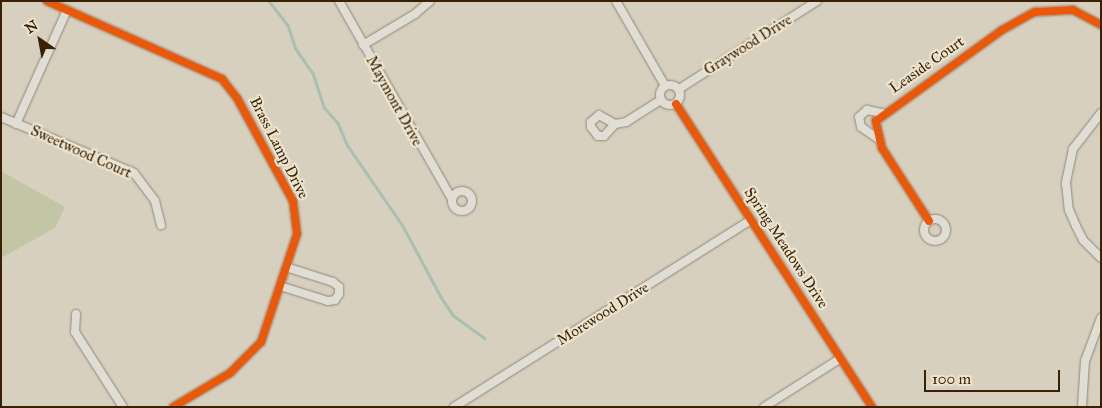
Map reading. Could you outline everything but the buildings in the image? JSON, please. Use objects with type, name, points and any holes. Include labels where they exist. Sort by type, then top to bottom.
[{"type":"street","name":"Brass Lamp Drive","points":[[47,1],[214,73],[229,88],[293,201],[297,234],[267,329],[242,364],[173,407]]},
{"type":"street","name":"Maymont Drive","points":[[339,1],[452,199]]},
{"type":"street","points":[[363,45],[415,14],[430,1]]},
{"type":"street","points":[[616,1],[665,86]]},
{"type":"street","name":"Graywood Drive","points":[[679,89],[817,1]]},
{"type":"street","points":[[16,124],[67,10]]},
{"type":"street","name":"Leaside Court","points":[[877,138],[876,121],[883,113],[1002,30],[1035,12],[1074,10],[1101,25]]},
{"type":"street","points":[[671,84],[679,89],[680,98],[676,104],[670,106],[661,100],[660,94],[665,86],[671,84]]},
{"type":"street","points":[[614,124],[626,122],[661,100]]},
{"type":"street","name":"Spring Meadows Drive","points":[[676,104],[872,407]]},
{"type":"street","name":"Leaside Court","points":[[883,113],[867,110],[858,117],[861,126],[877,138],[900,179],[929,220]]},
{"type":"street","points":[[1101,113],[1073,149],[1066,183],[1069,210],[1076,226],[1083,240],[1101,258]]},
{"type":"street","name":"Sweetwood Court","points":[[1,117],[134,173],[155,201],[162,225]]},
{"type":"street","name":"Morewood Drive","points":[[454,407],[751,220]]},
{"type":"street","points":[[280,286],[328,301],[335,300],[339,294],[339,287],[333,282],[286,267]]},
{"type":"street","points":[[76,314],[76,332],[123,407]]},
{"type":"street","points":[[1082,407],[1086,360],[1101,318]]},
{"type":"street","points":[[764,407],[840,358]]},
{"type":"green space","points":[[1,171],[65,207],[55,228],[1,258]]},
{"type":"waterway","points":[[269,1],[288,25],[296,49],[313,73],[324,107],[338,123],[348,146],[403,226],[441,297],[453,315],[485,338]]},
{"type":"cycle path","points":[[47,1],[222,79],[237,98],[293,201],[297,234],[261,342],[230,373],[173,407]]},
{"type":"cycle path","points":[[929,221],[882,148],[876,121],[1002,30],[1035,12],[1073,10],[1101,25]]},
{"type":"cycle path","points":[[676,104],[872,407]]}]
